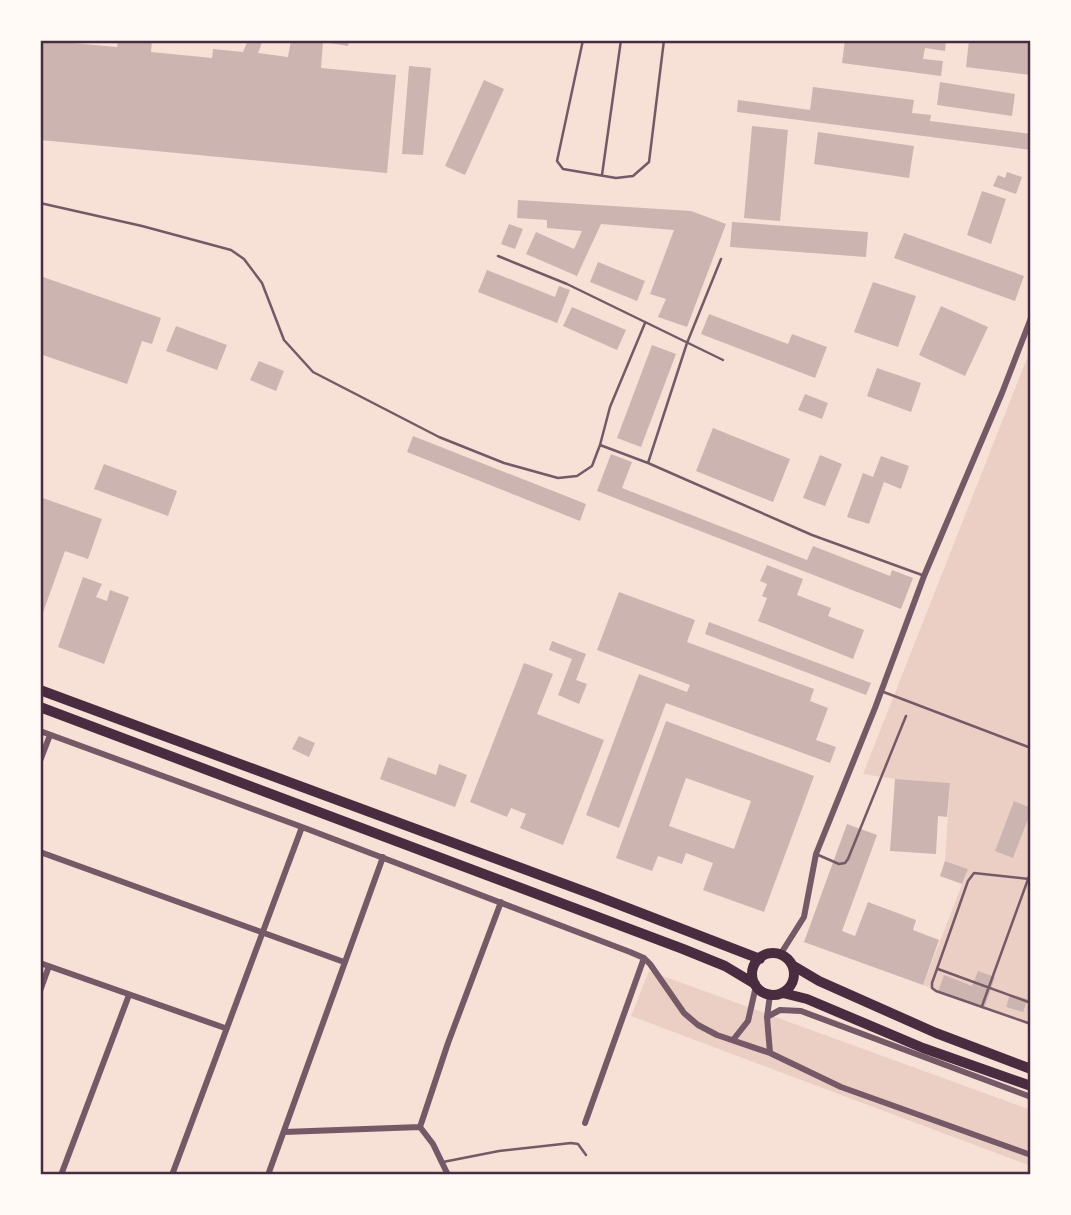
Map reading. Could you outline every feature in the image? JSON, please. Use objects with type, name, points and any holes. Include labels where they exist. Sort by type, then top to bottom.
[{"type":"main road","points":[[40,690],[760,958]]},
{"type":"main road","points":[[40,707],[683,949],[725,966],[770,995],[783,993],[807,999],[923,1048],[1031,1086]]},
{"type":"main road","points":[[755,985],[752,971],[760,958],[780,955],[819,981],[936,1033],[1031,1069]]},
{"type":"main road","points":[[783,993],[794,977],[792,965]]},
{"type":"street","points":[[780,955],[804,917],[816,854],[924,576],[1031,318]]},
{"type":"street","points":[[40,731],[383,857],[644,958],[684,1013],[698,1025],[771,1053],[841,1087],[1031,1155]]},
{"type":"street","points":[[40,761],[50,735]]},
{"type":"street","points":[[172,1175],[302,827]]},
{"type":"street","points":[[40,852],[344,962]]},
{"type":"street","points":[[268,1175],[383,857]]},
{"type":"street","points":[[420,1127],[502,902]]},
{"type":"street","points":[[585,1123],[644,958]]},
{"type":"street","points":[[40,962],[225,1028]]},
{"type":"street","points":[[40,991],[49,966]]},
{"type":"street","points":[[733,1040],[748,1021],[755,985]]},
{"type":"street","points":[[61,1175],[129,995]]},
{"type":"street","points":[[770,995],[767,1017],[771,1053]]},
{"type":"street","points":[[767,1017],[780,1010],[801,1011],[1031,1097]]},
{"type":"street","points":[[285,1132],[420,1127]]},
{"type":"street","points":[[420,1127],[443,1162],[448,1175]]},
{"type":"lane","points":[[583,40],[557,161],[562,169],[616,178],[633,176],[649,162],[664,40]]},
{"type":"lane","points":[[602,175],[621,40]]},
{"type":"lane","points":[[40,203],[231,250],[244,259],[262,283],[284,340],[313,372],[439,437],[504,463],[558,478],[577,476],[592,466],[610,407],[645,323]]},
{"type":"lane","points":[[498,256],[567,284],[723,360]]},
{"type":"lane","points":[[648,463],[687,343],[720,259]]},
{"type":"lane","points":[[600,446],[648,463],[812,535],[924,576]]},
{"type":"lane","points":[[881,691],[1031,748]]},
{"type":"lane","points":[[816,854],[839,863],[845,863],[848,859],[906,716]]},
{"type":"lane","points":[[982,1006],[1031,871]]},
{"type":"lane","points":[[1029,880],[974,873],[968,881],[932,988],[1031,1024]]},
{"type":"lane","points":[[937,969],[1031,1003]]},
{"type":"lane","points":[[443,1162],[499,1151],[571,1143],[578,1144],[586,1155]]},
{"type":"shaded area","points":[[1031,348],[1031,1026],[923,985],[968,869],[945,861],[950,783],[863,774]]},
{"type":"shaded area","points":[[649,971],[1031,1110],[1031,1166],[631,1016]]},
{"type":"building","points":[[40,40],[117,47],[118,40],[152,40],[151,52],[212,58],[213,49],[243,52],[248,40],[263,40],[258,53],[288,57],[291,40],[349,40],[348,46],[323,42],[321,68],[396,75],[387,173],[40,140]]},
{"type":"building","points":[[845,40],[946,40],[945,51],[925,48],[923,59],[943,61],[941,76],[842,63]]},
{"type":"building","points":[[969,40],[1031,40],[1031,75],[966,67]]},
{"type":"building","points":[[409,66],[431,68],[423,155],[402,154]]},
{"type":"building","points":[[484,80],[504,89],[465,175],[445,166]]},
{"type":"building","points":[[940,82],[1015,94],[1012,116],[937,105]]},
{"type":"building","points":[[813,87],[914,100],[912,113],[931,115],[930,121],[1031,134],[1031,150],[737,112],[738,100],[810,110]]},
{"type":"building","points":[[752,126],[788,130],[780,221],[744,218]]},
{"type":"building","points":[[818,132],[914,146],[909,178],[814,164]]},
{"type":"building","points":[[1007,172],[1022,177],[1016,194],[993,186],[998,175],[1005,178]]},
{"type":"building","points":[[982,191],[1006,199],[991,244],[967,235]]},
{"type":"building","points":[[518,200],[691,211],[726,224],[687,327],[658,317],[666,299],[650,294],[674,230],[601,224],[577,276],[526,254],[536,232],[574,249],[582,231],[547,228],[547,220],[517,218]]},
{"type":"building","points":[[732,222],[868,232],[866,257],[730,247]]},
{"type":"building","points":[[509,224],[523,229],[515,249],[501,244]]},
{"type":"building","points":[[904,233],[1024,276],[1015,301],[894,258]]},
{"type":"building","points":[[598,262],[645,281],[637,301],[590,282]]},
{"type":"building","points":[[487,270],[555,297],[559,286],[570,290],[557,323],[478,292]]},
{"type":"building","points":[[40,276],[161,318],[152,344],[142,341],[127,384],[40,354]]},
{"type":"building","points":[[873,282],[916,296],[898,347],[854,332]]},
{"type":"building","points":[[941,306],[988,327],[965,376],[919,355]]},
{"type":"building","points":[[572,307],[626,330],[617,350],[563,326]]},
{"type":"building","points":[[709,314],[788,344],[792,334],[827,347],[815,378],[701,334]]},
{"type":"building","points":[[176,326],[227,345],[217,370],[166,351]]},
{"type":"building","points":[[652,345],[676,354],[641,447],[617,438]]},
{"type":"building","points":[[259,361],[284,371],[276,391],[250,380]]},
{"type":"building","points":[[877,368],[921,383],[911,412],[867,396]]},
{"type":"building","points":[[805,394],[828,403],[822,419],[798,410]]},
{"type":"building","points":[[713,428],[790,459],[773,502],[696,471]]},
{"type":"building","points":[[413,436],[586,504],[580,521],[407,452]]},
{"type":"building","points":[[611,454],[632,462],[622,488],[807,560],[813,546],[890,576],[892,570],[913,578],[901,609],[597,491]]},
{"type":"building","points":[[820,455],[842,464],[825,506],[803,498]]},
{"type":"building","points":[[881,456],[909,466],[901,489],[884,482],[869,524],[847,517],[863,473],[873,477]]},
{"type":"building","points":[[104,464],[177,491],[168,516],[94,489]]},
{"type":"building","points":[[40,497],[102,519],[88,559],[65,551],[41,618]]},
{"type":"building","points":[[767,565],[803,579],[797,595],[831,608],[828,616],[864,630],[853,659],[758,621],[767,598],[762,596],[767,584],[760,581]]},
{"type":"building","points":[[83,577],[102,584],[96,597],[107,601],[110,590],[129,597],[104,664],[58,647]]},
{"type":"building","points":[[619,592],[695,620],[687,642],[814,689],[810,701],[828,708],[816,740],[836,747],[830,763],[666,703],[619,828],[586,815],[639,674],[687,692],[690,685],[597,650]]},
{"type":"building","points":[[709,622],[871,683],[866,695],[705,634]]},
{"type":"building","points":[[552,641],[586,654],[576,680],[587,684],[579,704],[558,695],[572,659],[549,650]]},
{"type":"building","points":[[524,663],[553,674],[537,714],[604,740],[563,845],[520,828],[526,814],[511,808],[507,817],[470,802]]},
{"type":"building","points":[[666,721],[814,776],[764,912],[703,890],[713,863],[686,853],[682,864],[658,856],[652,871],[616,858]],"holes":[[[686,778],[751,801],[734,849],[669,826]]]},
{"type":"building","points":[[299,736],[315,743],[309,757],[292,749]]},
{"type":"building","points":[[388,757],[436,775],[439,764],[467,775],[455,807],[380,779]]},
{"type":"building","points":[[895,779],[950,783],[947,817],[938,816],[936,854],[890,851]]},
{"type":"building","points":[[1014,801],[1031,808],[1031,811],[1013,858],[995,851]]},
{"type":"building","points":[[847,824],[877,835],[842,931],[855,936],[868,902],[916,920],[913,930],[939,940],[923,985],[804,942]]},
{"type":"building","points":[[945,861],[968,869],[962,884],[940,876]]},
{"type":"building","points":[[978,971],[995,977],[984,1009],[938,992],[944,975],[972,986]]},
{"type":"building","points":[[1010,994],[1028,999],[1023,1012],[1006,1007]]}]
